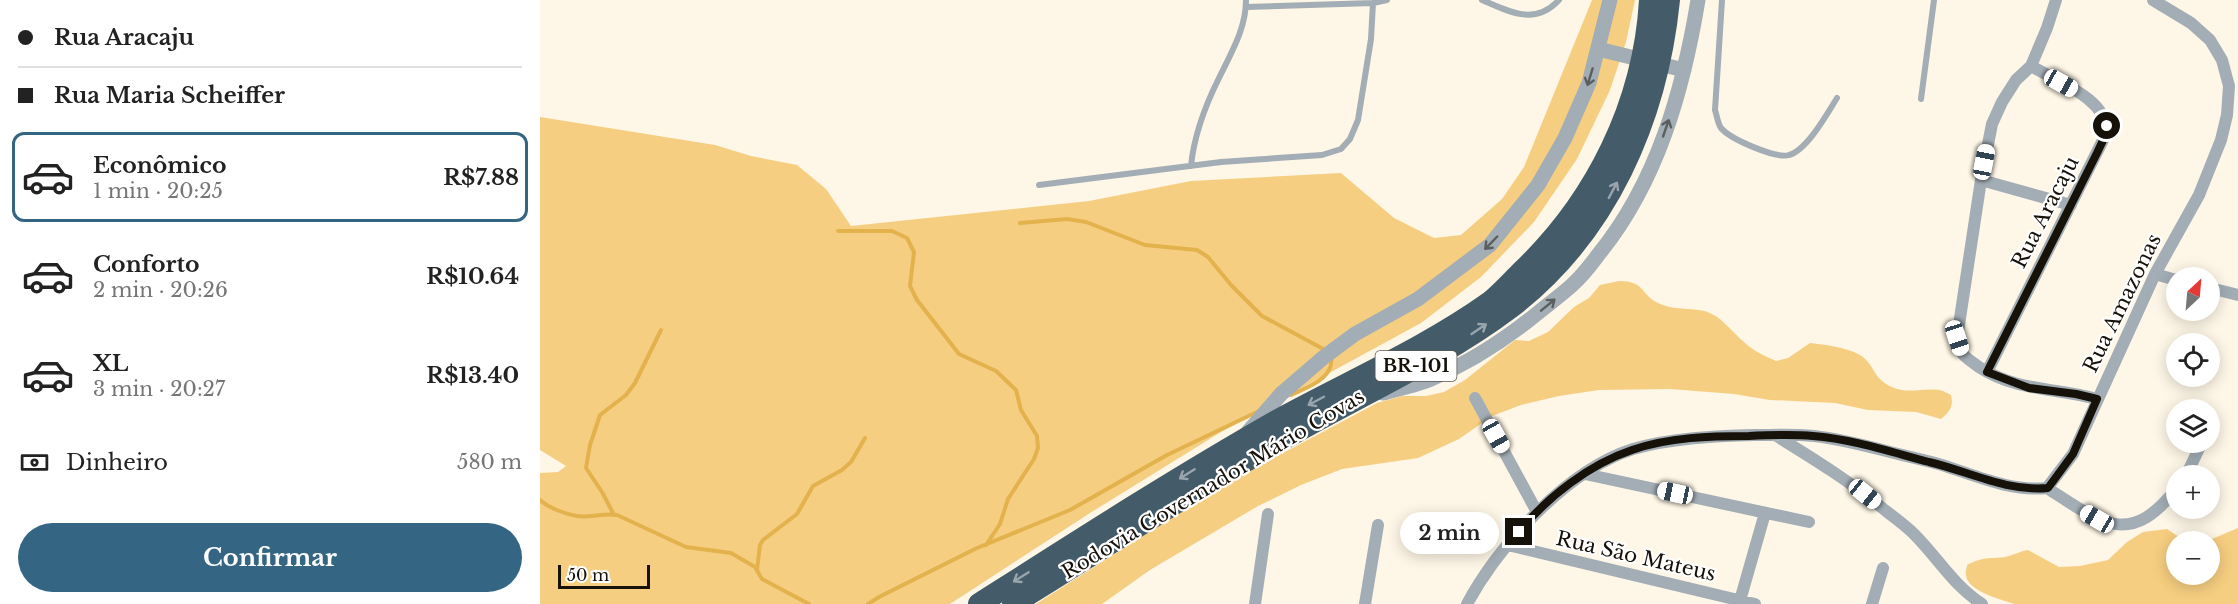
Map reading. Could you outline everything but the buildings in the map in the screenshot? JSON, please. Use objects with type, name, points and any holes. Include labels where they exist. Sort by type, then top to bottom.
[{"type":"highway","name":"Rodovia Governador Mário Covas","points":[[979,604],[1237,444],[1429,340],[1492,300],[1539,255],[1584,198],[1618,134],[1642,60],[1650,0]]},
{"type":"highway","name":"Rodovia Governador Mário Covas","points":[[1013,604],[1220,477],[1463,339],[1510,308],[1554,268],[1605,204],[1641,127],[1662,49],[1669,0]]},
{"type":"street","name":"Rodovia Governador Mário Covas","points":[[1237,444],[1281,394],[1324,357],[1355,334],[1419,299],[1490,245],[1538,185],[1565,138],[1605,50],[1610,0]]},
{"type":"street","points":[[1348,404],[1429,380],[1466,362],[1507,337],[1572,285],[1624,221],[1649,174],[1667,126],[1678,68],[1698,0]]},
{"type":"street","points":[[2056,0],[2031,66],[2016,80],[1992,123],[1957,338],[1961,352],[1987,372],[2029,388],[2097,399]]},
{"type":"street","name":"Rua Amazonas","points":[[2048,488],[2073,454],[2155,274],[2199,195],[2221,140],[2227,115],[2229,86],[2222,60],[2210,40],[2191,23],[2153,0]]},
{"type":"street","points":[[1605,50],[1678,68]]},
{"type":"street","name":"Rua Aracaju","points":[[1987,372],[2106,134],[2107,126],[2104,115],[2096,104],[2031,66]]},
{"type":"street","points":[[1981,180],[2071,205]]},
{"type":"street","points":[[2155,274],[2166,277]]},
{"type":"street","points":[[2220,290],[2238,295]]},
{"type":"street","points":[[1475,398],[1537,512]]},
{"type":"street","points":[[1775,435],[1835,471],[1882,507],[1914,534],[1952,580],[1982,604]]},
{"type":"street","points":[[1467,604],[1489,568],[1537,512],[1585,474],[1633,450],[1679,440],[1775,435],[1813,436],[1887,451],[2010,487],[2032,490],[2048,488],[2109,524],[2135,523],[2151,515],[2166,502]]},
{"type":"street","points":[[1585,474],[1809,522]]},
{"type":"street","points":[[1739,602],[1765,513]]},
{"type":"street","points":[[1255,604],[1268,514]]},
{"type":"street","points":[[1365,604],[1378,525]]},
{"type":"street","name":"Rua São Mateus","points":[[1508,545],[1755,604]]},
{"type":"street","points":[[1872,604],[1883,568]]},
{"type":"lane","points":[[1191,166],[1193,147],[1201,121],[1218,78],[1236,45],[1246,3],[1373,3],[1387,0]]},
{"type":"lane","points":[[1482,0],[1509,11],[1530,16],[1541,14],[1559,0]]},
{"type":"lane","points":[[1722,0],[1715,110],[1720,127],[1749,145],[1776,154],[1789,155],[1811,136],[1837,98]]},
{"type":"lane","points":[[1922,99],[1934,0]]},
{"type":"lane","points":[[1039,185],[1191,166],[1322,155],[1341,149],[1350,139],[1358,120],[1371,39],[1373,3]]},
{"type":"shaded area","points":[[1592,0],[1635,0],[1626,42],[1610,90],[1577,159],[1534,222],[1481,277],[1421,323],[1221,432],[1090,513],[950,604],[540,604],[540,473],[558,472],[566,466],[540,450],[540,117],[715,145],[751,156],[797,165],[826,189],[851,226],[1089,201],[1191,181],[1341,173],[1394,218],[1434,238],[1461,235],[1502,199],[1524,167]]},
{"type":"shaded area","points":[[1619,281],[1634,283],[1652,299],[1665,306],[1700,310],[1712,314],[1751,348],[1776,361],[1788,358],[1810,343],[1842,348],[1860,355],[1878,377],[1889,385],[1902,390],[1942,391],[1951,395],[1951,406],[1941,419],[1916,412],[1868,410],[1835,403],[1770,400],[1734,394],[1670,389],[1599,390],[1559,396],[1521,405],[1492,416],[1459,439],[1418,458],[1342,469],[1301,485],[1258,506],[1150,570],[1102,604],[1036,604],[1223,485],[1377,403],[1402,396],[1426,396],[1444,392],[1465,380],[1515,340],[1529,341],[1548,332],[1574,307],[1589,298],[1600,285]]},
{"type":"shaded area","points":[[2238,528],[2238,604],[2015,604],[1972,586],[1966,574],[1967,565],[1974,562],[2028,550],[2059,567],[2080,566],[2108,560],[2127,542],[2143,532],[2167,529],[2170,531],[2166,531],[2166,585],[2220,585],[2220,536]]},
{"type":"waterway","points":[[1020,223],[1067,219],[1086,222],[1145,245],[1197,250],[1208,257],[1231,285],[1262,316],[1327,351]]},
{"type":"waterway","points":[[838,231],[892,231],[907,238],[914,252],[910,286],[917,300],[959,354],[996,371],[1016,390],[1021,410],[1037,436],[1038,448],[1034,459],[1008,499],[1000,524],[986,545]]},
{"type":"waterway","points":[[614,515],[586,468],[590,445],[600,415],[626,395],[635,383],[661,330]]},
{"type":"waterway","points":[[1291,395],[1312,385],[1324,376],[1329,371],[1331,356]]},
{"type":"waterway","points":[[868,604],[977,548],[1070,510],[1167,455],[1257,412]]},
{"type":"waterway","points":[[757,570],[760,545],[763,540],[797,514],[813,486],[842,470],[851,462],[865,438]]},
{"type":"waterway","points":[[540,500],[567,514],[617,515],[686,547],[731,553],[755,567],[762,579],[809,604]]},
{"type":"route","points":[[1519,532],[1555,496],[1607,461],[1633,450],[1679,440],[1724,436],[1813,436],[1843,441],[1940,465],[2010,487],[2032,490],[2048,488],[2073,454],[2097,399],[2029,388],[1987,372],[2097,153],[2106,134],[2107,126]]}]
